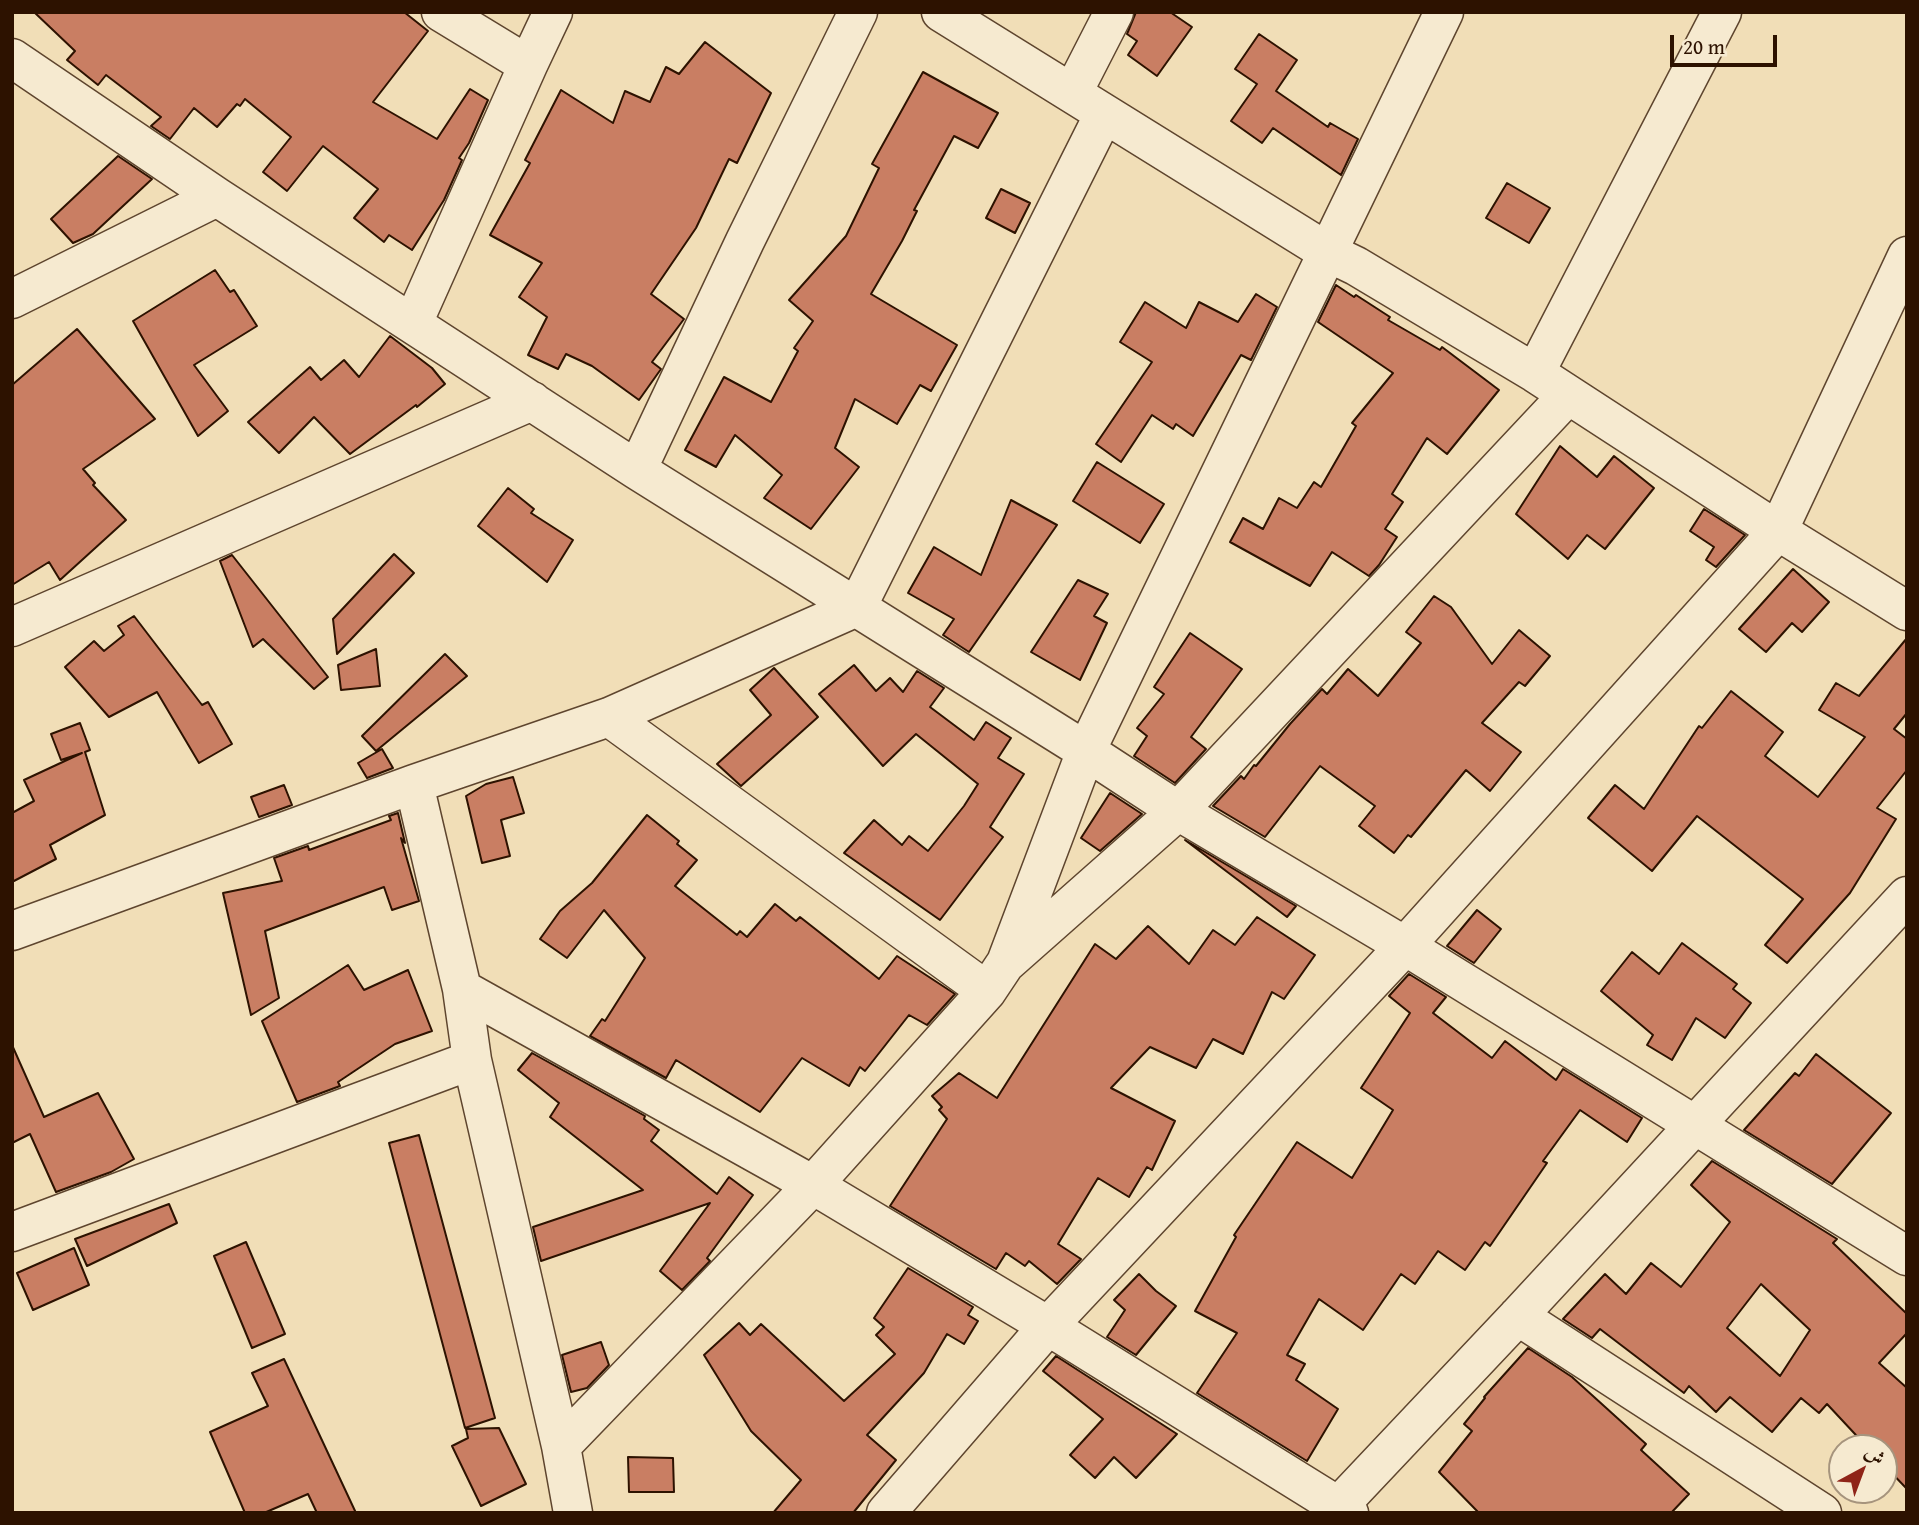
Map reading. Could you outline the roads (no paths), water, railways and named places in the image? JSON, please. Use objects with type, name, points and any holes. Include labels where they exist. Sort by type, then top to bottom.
[{"type":"street","points":[[441,12],[527,65]]},
{"type":"street","points":[[413,323],[553,12]]},
{"type":"street","points":[[637,470],[745,241],[858,12]]},
{"type":"street","points":[[941,12],[1329,253],[1356,266],[1535,373],[1778,531],[1907,611]]},
{"type":"street","points":[[1073,92],[1114,12]]},
{"type":"street","points":[[996,977],[1086,751],[1444,12]]},
{"type":"street","points":[[1535,373],[1722,12]]},
{"type":"street","points":[[12,58],[217,197],[637,470],[1178,811],[1405,946],[1907,1256]]},
{"type":"street","points":[[12,931],[414,784],[610,717],[857,607],[1104,114]]},
{"type":"street","points":[[12,299],[217,197]]},
{"type":"street","points":[[886,1513],[1048,1326],[1405,946],[1778,531],[1907,256]]},
{"type":"street","points":[[561,1446],[813,1185],[996,977],[1178,811],[1568,395]]},
{"type":"street","points":[[12,627],[532,401]]},
{"type":"street","points":[[610,717],[996,977]]},
{"type":"street","points":[[414,784],[462,989],[472,1060],[561,1446],[573,1513]]},
{"type":"street","points":[[462,989],[813,1185],[1048,1326],[1340,1510],[1694,1126],[1901,912]]},
{"type":"street","points":[[12,1232],[472,1060]]},
{"type":"street","points":[[1518,1316],[1822,1513]]}]
